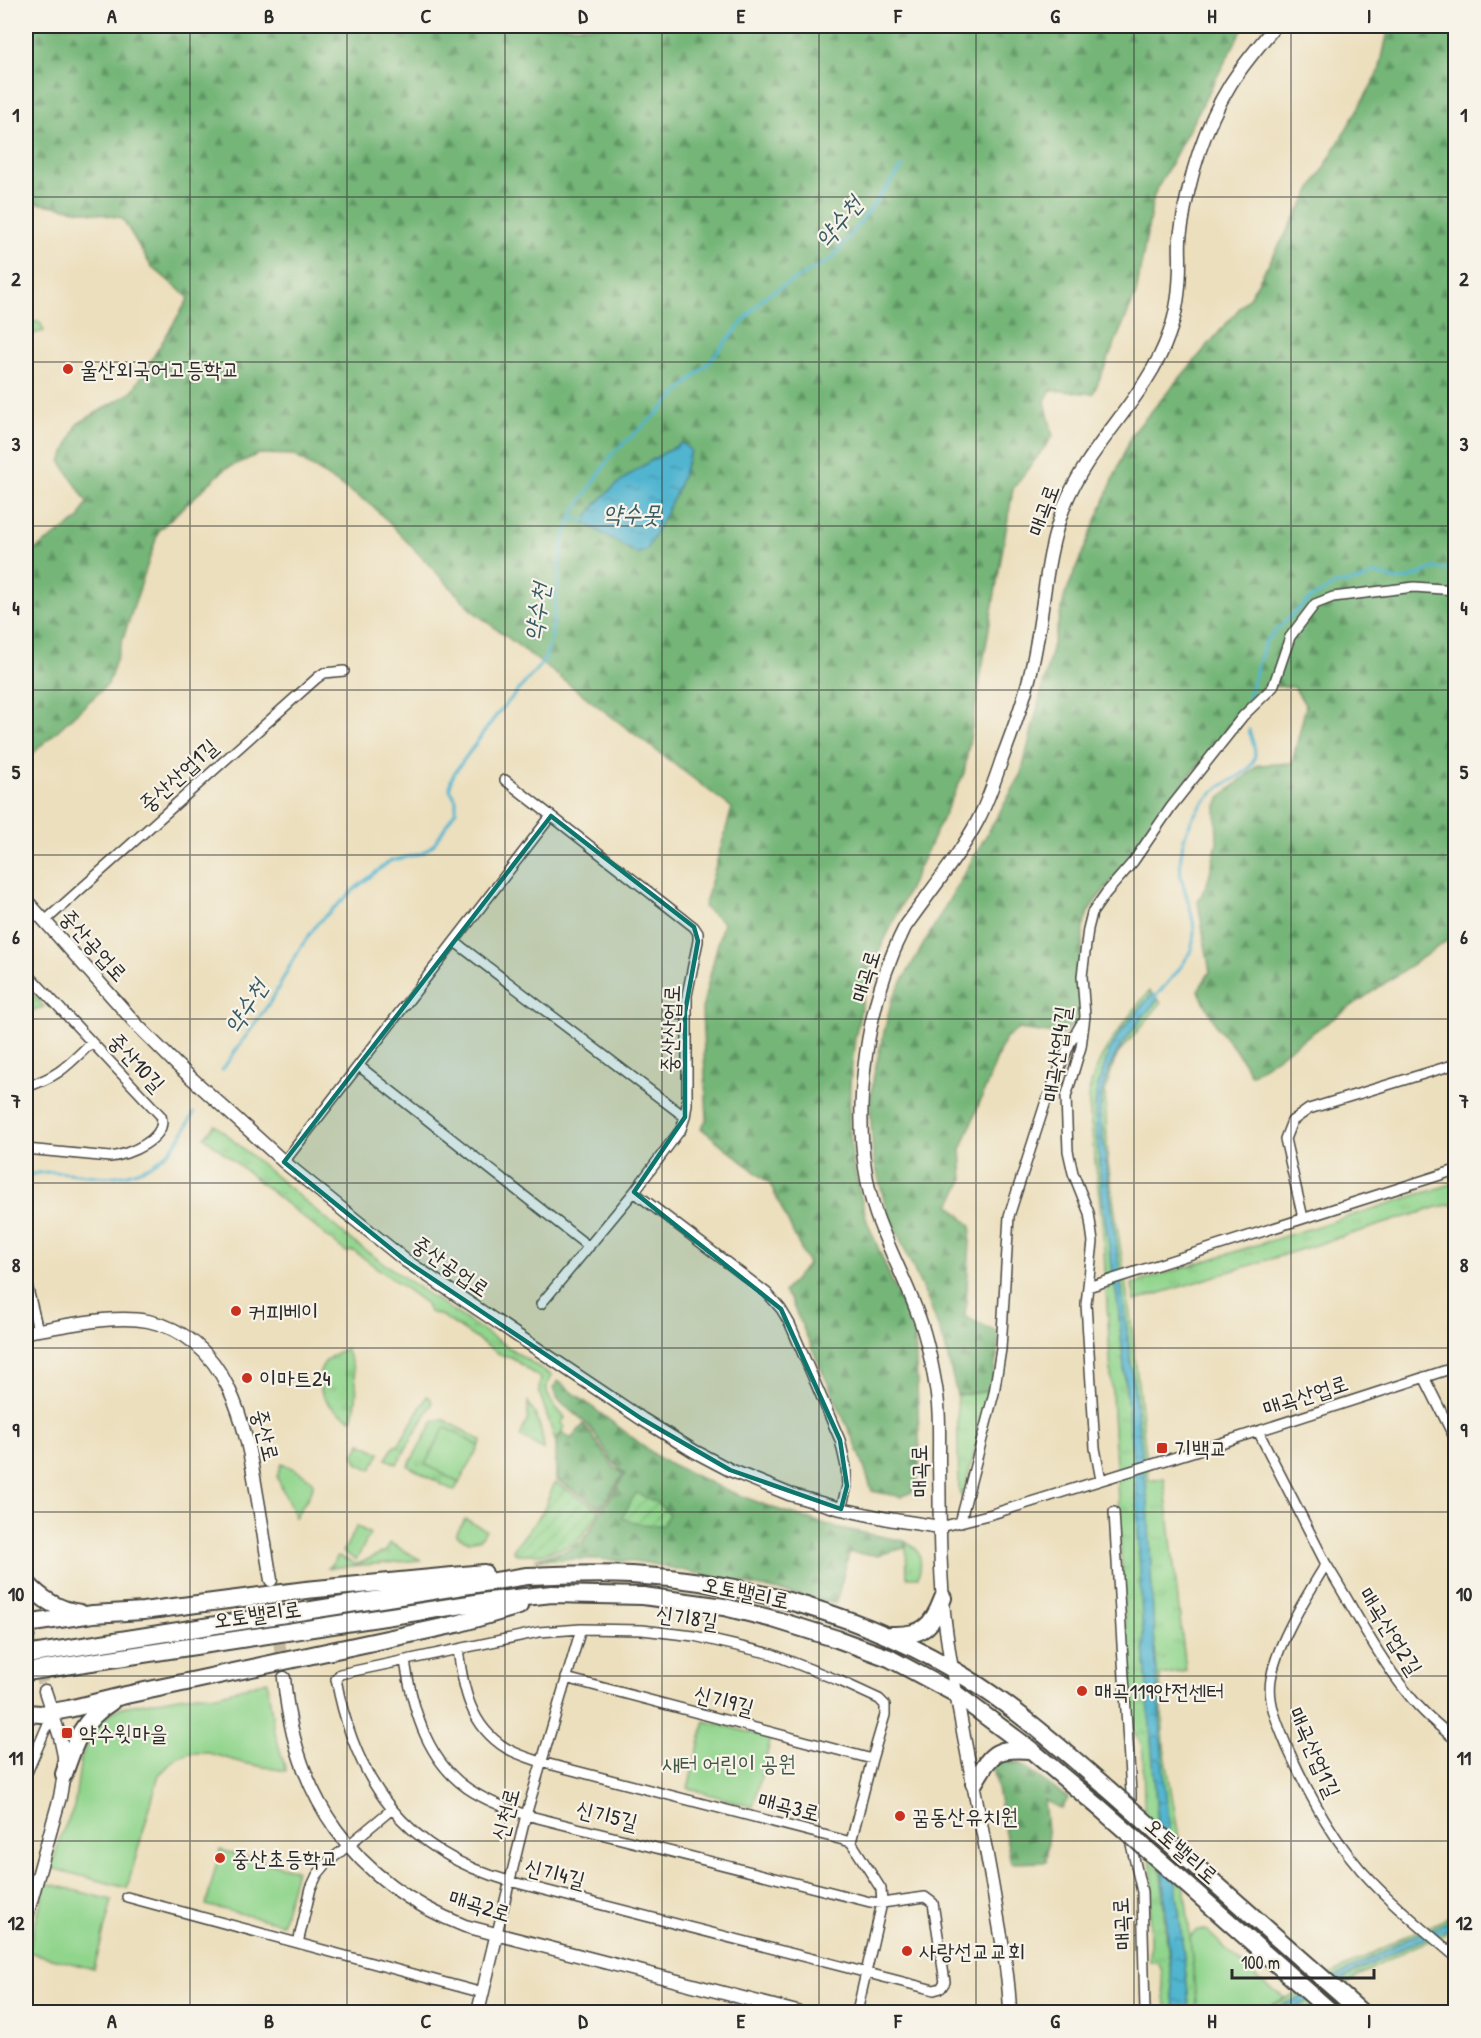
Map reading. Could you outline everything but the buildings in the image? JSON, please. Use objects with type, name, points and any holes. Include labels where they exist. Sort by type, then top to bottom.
[{"type":"highway","points":[[26,1630],[93,1614],[142,1611],[306,1590],[482,1573],[527,1576]]},
{"type":"highway","name":"오토밸리로","points":[[26,1655],[527,1576],[626,1575],[710,1584],[795,1603],[889,1635],[952,1669],[1009,1707],[1107,1788],[1361,2013]]},
{"type":"highway","points":[[26,1582],[47,1601],[65,1610],[93,1614]]},
{"type":"highway","points":[[26,1713],[52,1712],[457,1624],[552,1594]]},
{"type":"highway","name":"오토밸리로","points":[[26,1672],[489,1601],[552,1594],[643,1596],[724,1607],[753,1614],[837,1639],[889,1658],[956,1694],[1031,1750],[1100,1808],[1331,2013]]},
{"type":"highway","points":[[889,1635],[904,1636],[918,1633],[928,1626],[937,1614],[943,1598]]},
{"type":"highway","points":[[64,1774],[75,1740],[83,1727],[94,1714],[126,1695]]},
{"type":"highway","points":[[974,1783],[989,1758],[1000,1750],[1031,1750]]},
{"type":"street","name":"매곡로","points":[[1010,2013],[1005,1963],[956,1694],[943,1598],[936,1384],[920,1320],[879,1222],[869,1186],[861,1130],[865,1056],[887,968],[897,944],[905,927],[978,820],[1011,736],[1030,678],[1048,560],[1065,504],[1074,483],[1162,355],[1177,303],[1180,235],[1185,203],[1207,130],[1230,84],[1275,26]]},
{"type":"street","name":"매곡산업4길","points":[[1101,1480],[1095,1449],[1086,1304],[1093,1285],[1093,1242],[1089,1213],[1073,1173],[1068,1151],[1066,1097],[1081,1047],[1085,1016],[1082,976],[1092,913],[1243,716],[1273,687],[1290,637],[1316,604],[1333,597],[1414,587],[1455,590]]},
{"type":"street","name":"중산산업1길","points":[[45,921],[317,678],[324,674],[344,671]]},
{"type":"street","name":"중산산업로","points":[[505,780],[694,927],[698,933],[687,995],[685,1117],[681,1129],[634,1192],[541,1304]]},
{"type":"street","points":[[284,1162],[551,816]]},
{"type":"street","name":"중산공업로","points":[[26,900],[138,1026],[177,1065],[284,1162],[406,1261],[642,1419],[730,1470],[789,1494],[841,1509],[940,1527]]},
{"type":"street","points":[[455,942],[685,1117]]},
{"type":"street","name":"중산10길","points":[[26,972],[161,1116],[162,1121],[160,1128],[149,1141],[124,1155],[110,1157],[26,1149]]},
{"type":"street","points":[[960,1522],[994,1393],[1001,1349],[1009,1216],[1046,1101],[1070,1043],[1085,1016]]},
{"type":"street","points":[[26,1087],[60,1073],[91,1043]]},
{"type":"street","points":[[1303,1218],[1285,1139],[1292,1121],[1309,1109],[1455,1064]]},
{"type":"street","points":[[358,1066],[589,1247]]},
{"type":"street","points":[[1093,1285],[1455,1170]]},
{"type":"street","points":[[634,1192],[767,1293],[781,1309],[790,1324],[840,1440],[846,1467],[847,1486],[841,1509]]},
{"type":"street","points":[[26,1281],[32,1331]]},
{"type":"street","name":"중산로","points":[[32,1331],[93,1322],[147,1321],[168,1328],[200,1349],[225,1381],[242,1419],[254,1475],[271,1580]]},
{"type":"street","name":"매곡산업로","points":[[1101,1480],[1455,1367]]},
{"type":"street","points":[[1424,1377],[1455,1441]]},
{"type":"street","points":[[1258,1431],[1326,1564]]},
{"type":"street","points":[[940,1527],[1101,1480]]},
{"type":"street","name":"매곡로","points":[[1114,1512],[1130,1784],[1130,1840],[1142,1892],[1145,2013]]},
{"type":"street","name":"매곡산업2길","points":[[1326,1564],[1384,1659],[1409,1695],[1455,1740]]},
{"type":"street","name":"매곡산업1길","points":[[1326,1564],[1295,1619],[1276,1660],[1271,1680],[1270,1698],[1278,1725],[1312,1802],[1345,1850],[1373,1884],[1455,1957]]},
{"type":"street","name":"신기8길","points":[[336,1679],[340,1674],[539,1632],[581,1629],[642,1630],[694,1636],[772,1654],[840,1681],[879,1699],[885,1706],[885,1715],[851,1842]]},
{"type":"street","name":"신천로","points":[[478,2013],[526,1815],[581,1629]]},
{"type":"street","name":"매곡3로","points":[[458,1649],[466,1699],[482,1727],[506,1748],[541,1762],[851,1842]]},
{"type":"street","name":"신기5길","points":[[405,1661],[412,1701],[430,1745],[453,1776],[472,1792],[497,1805],[526,1815],[870,1902],[882,1903],[925,1897],[933,1903],[945,1982],[941,1988],[934,1990],[866,1972]]},
{"type":"street","name":"매곡2로","points":[[284,1678],[289,1721],[302,1767],[329,1820],[349,1846],[384,1880],[411,1901],[439,1916],[465,1926],[797,2013]]},
{"type":"street","name":"신기9길","points":[[566,1678],[872,1759]]},
{"type":"street","name":"신기4길","points":[[336,1679],[342,1712],[352,1742],[367,1771],[392,1809],[417,1835],[465,1866],[509,1881],[866,1972]]},
{"type":"street","points":[[26,1919],[60,1797],[64,1774],[64,1756],[45,1691]]},
{"type":"street","points":[[26,1776],[52,1712]]},
{"type":"street","points":[[298,1943],[311,1888],[317,1875],[327,1863],[392,1809]]},
{"type":"street","points":[[851,1842],[881,1889],[882,1903],[857,2013]]},
{"type":"street","points":[[127,1897],[483,1993]]},
{"type":"street","points":[[537,2012],[551,2008],[569,2013]]},
{"type":"highlighted area","points":[[551,816],[694,927],[698,941],[685,1012],[685,1117],[634,1192],[781,1309],[840,1440],[847,1486],[841,1509],[730,1470],[642,1419],[406,1261],[284,1162]]},
{"type":"green space","points":[[26,26],[1244,26],[1154,195],[1136,294],[1093,394],[1051,390],[1045,401],[1053,436],[1013,489],[964,773],[877,956],[864,993],[855,1038],[850,1083],[849,1123],[853,1165],[867,1221],[915,1337],[920,1457],[917,1481],[912,1492],[901,1497],[872,1491],[860,1455],[790,1299],[784,1292],[808,1264],[770,1184],[701,1128],[707,1119],[702,1009],[723,922],[704,907],[732,808],[474,612],[373,506],[294,455],[259,454],[225,469],[159,530],[108,684],[29,757],[26,753],[26,556],[79,519],[87,502],[61,462],[77,424],[132,392],[189,298],[151,266],[122,218],[26,201]]},
{"type":"green space","points":[[1389,26],[1455,26],[1455,935],[1251,1075],[1237,1052],[1217,1027],[1198,990],[1210,972],[1198,902],[1208,881],[1217,843],[1216,808],[1221,797],[1258,765],[1292,763],[1306,706],[1294,687],[1264,686],[1173,796],[1149,835],[1093,904],[1083,928],[1080,1015],[1077,1022],[1062,1035],[1019,1029],[1005,1038],[961,1150],[963,1180],[950,1205],[971,1226],[965,1317],[998,1332],[998,1349],[991,1391],[957,1395],[945,1345],[929,1303],[886,1208],[873,1156],[870,1104],[874,1074],[892,999],[1021,775],[1065,595],[1132,434],[1250,296],[1379,72]]},
{"type":"green space","points":[[26,322],[40,322],[44,331],[26,336]]},
{"type":"green space","points":[[26,986],[44,1007],[26,1012]]},
{"type":"green space","points":[[1149,991],[1152,994],[1121,1031],[1109,1051],[1096,1093],[1095,1114],[1103,1206],[1118,1305],[1137,1504],[1142,1619],[1165,1924],[1175,2012],[1167,2012],[1161,1968],[1158,1962],[1150,1962],[1150,1902],[1153,1886],[1144,1801],[1143,1753],[1141,1743],[1130,1728],[1130,1709],[1134,1703],[1127,1661],[1103,1234],[1088,1096],[1092,1080],[1104,1053]]},
{"type":"green space","points":[[1158,999],[1161,1003],[1118,1054],[1105,1092],[1108,1163],[1131,1321],[1149,1481],[1164,1478],[1186,1671],[1160,1675],[1164,1747],[1178,1831],[1197,2012],[1190,2012],[1164,1777],[1148,1501],[1100,1113],[1102,1095],[1111,1064],[1136,1025]]},
{"type":"green space","points":[[215,1125],[352,1241],[552,1376],[548,1382],[548,1393],[565,1418],[561,1423],[565,1427],[563,1432],[555,1440],[540,1394],[541,1379],[511,1357],[501,1355],[442,1316],[429,1312],[425,1303],[354,1251],[346,1252],[204,1137]]},
{"type":"green space","points":[[1455,1183],[1455,1204],[1438,1207],[1135,1301],[1132,1284]]},
{"type":"green space","points":[[346,1349],[353,1367],[357,1392],[352,1419],[329,1405],[319,1384],[319,1374],[324,1364],[332,1355]]},
{"type":"green space","points":[[558,1381],[662,1460],[721,1488],[773,1508],[839,1528],[905,1541],[905,1548],[878,1555],[849,1553],[836,1603],[648,1563],[597,1559],[535,1559],[581,1544],[625,1474],[613,1462],[591,1428],[558,1399],[553,1388]]},
{"type":"green space","points":[[991,1391],[962,1498],[959,1492],[957,1395]]},
{"type":"green space","points":[[427,1396],[431,1399],[432,1404],[397,1464],[386,1459],[395,1445],[398,1446]]},
{"type":"green space","points":[[528,1402],[539,1425],[544,1450],[520,1436],[528,1419]]},
{"type":"green space","points":[[443,1419],[482,1441],[479,1446],[445,1428],[426,1464],[459,1483],[454,1491],[408,1466],[434,1421]]},
{"type":"green space","points":[[584,1424],[614,1467],[623,1474],[601,1508],[556,1479],[556,1441],[563,1432],[571,1439]]},
{"type":"green space","points":[[445,1427],[479,1446],[459,1483],[425,1464]]},
{"type":"green space","points":[[361,1443],[380,1453],[371,1470],[357,1463],[354,1455]]},
{"type":"green space","points":[[282,1463],[305,1475],[313,1484],[309,1496],[295,1517],[277,1477]]},
{"type":"green space","points":[[555,1482],[600,1510],[577,1544],[541,1554],[516,1554],[513,1550],[542,1513]]},
{"type":"green space","points":[[636,1493],[656,1502],[669,1514],[663,1525],[639,1524],[622,1518]]},
{"type":"green space","points":[[465,1519],[486,1530],[481,1538],[469,1542],[456,1535]]},
{"type":"green space","points":[[357,1526],[370,1534],[356,1560],[343,1552]]},
{"type":"green space","points":[[906,1542],[915,1548],[920,1556],[918,1577],[907,1577]]},
{"type":"green space","points":[[390,1543],[421,1560],[328,1568],[338,1556],[356,1564],[386,1551]]},
{"type":"green space","points":[[267,1681],[274,1729],[286,1771],[243,1763],[209,1753],[190,1753],[176,1758],[159,1775],[127,1888],[51,1868],[61,1835],[74,1807],[81,1758],[99,1720],[122,1707],[197,1694],[217,1695]]},
{"type":"green space","name":"새터 어린이 공원","points":[[705,1721],[771,1738],[753,1807],[688,1788]]},
{"type":"green space","points":[[1001,1759],[1018,1763],[1068,1798],[1062,1809],[1044,1800],[1048,1841],[1046,1862],[1011,1863],[993,1767]]},
{"type":"green space","points":[[220,1850],[296,1870],[282,1924],[206,1905]]},
{"type":"green space","points":[[46,1883],[112,1900],[94,1969],[28,1952]]},
{"type":"green space","points":[[1455,1915],[1455,1919],[1407,1939],[1271,2012],[1259,2012],[1406,1936]]},
{"type":"green space","points":[[1455,1926],[1455,1930],[1409,1949],[1360,1975],[1309,2012],[1290,2012],[1353,1973],[1407,1946]]},
{"type":"green space","points":[[1197,1930],[1206,1930],[1260,1981],[1285,1998],[1259,2012],[1197,2012],[1190,1937]]},
{"type":"water","name":"약수못","points":[[682,443],[691,451],[676,493],[647,550],[637,554],[585,523],[591,511],[613,488],[641,467]]},
{"type":"water","points":[[1152,994],[1158,999],[1136,1025],[1111,1064],[1102,1095],[1100,1113],[1148,1501],[1164,1777],[1190,2012],[1175,2012],[1173,1999],[1142,1619],[1137,1504],[1118,1305],[1103,1206],[1095,1114],[1096,1093],[1109,1051],[1121,1031]]},
{"type":"water","points":[[1455,1919],[1455,1926],[1407,1946],[1353,1973],[1290,2012],[1271,2012],[1407,1939]]},
{"type":"waterway","name":"약수천","points":[[222,1070],[273,998],[296,954],[317,924],[357,887],[390,861],[423,853],[434,844],[456,810],[456,800],[450,789],[455,772],[495,717],[544,661],[551,639],[563,540],[573,514],[613,453],[657,414],[708,363],[765,296],[832,259],[903,166]]},
{"type":"waterway","points":[[570,520],[587,520]]},
{"type":"waterway","points":[[1248,698],[1265,642],[1310,599],[1337,584],[1363,580],[1375,573],[1396,580],[1408,579],[1434,568],[1456,571]]},
{"type":"waterway","points":[[1153,999],[1182,965],[1193,943],[1192,914],[1180,870],[1181,853],[1187,830],[1196,812],[1205,801],[1220,787],[1243,773],[1253,762],[1255,751],[1249,730]]},
{"type":"waterway","points":[[26,1176],[52,1172],[105,1177],[124,1175],[144,1169],[161,1159],[172,1148],[194,1113]]},
{"type":"tunnel","points":[[272,1587],[284,1678]]},
{"type":"tunnel","points":[[28,1637],[45,1691]]},
{"type":"place","name":"울산외국어고등학교","points":[[68,369]]},
{"type":"place","name":"커피베이","points":[[236,1311]]},
{"type":"place","name":"이마트24","points":[[247,1378]]},
{"type":"place","name":"기백교","points":[[1162,1448]]},
{"type":"place","name":"매곡119안전센터","points":[[1082,1691]]},
{"type":"place","name":"약수윗마을","points":[[67,1733]]},
{"type":"place","name":"꿈동산유치원","points":[[900,1816]]},
{"type":"place","name":"중산초등학교","points":[[220,1858]]},
{"type":"place","name":"사랑선교교회","points":[[907,1951]]}]
